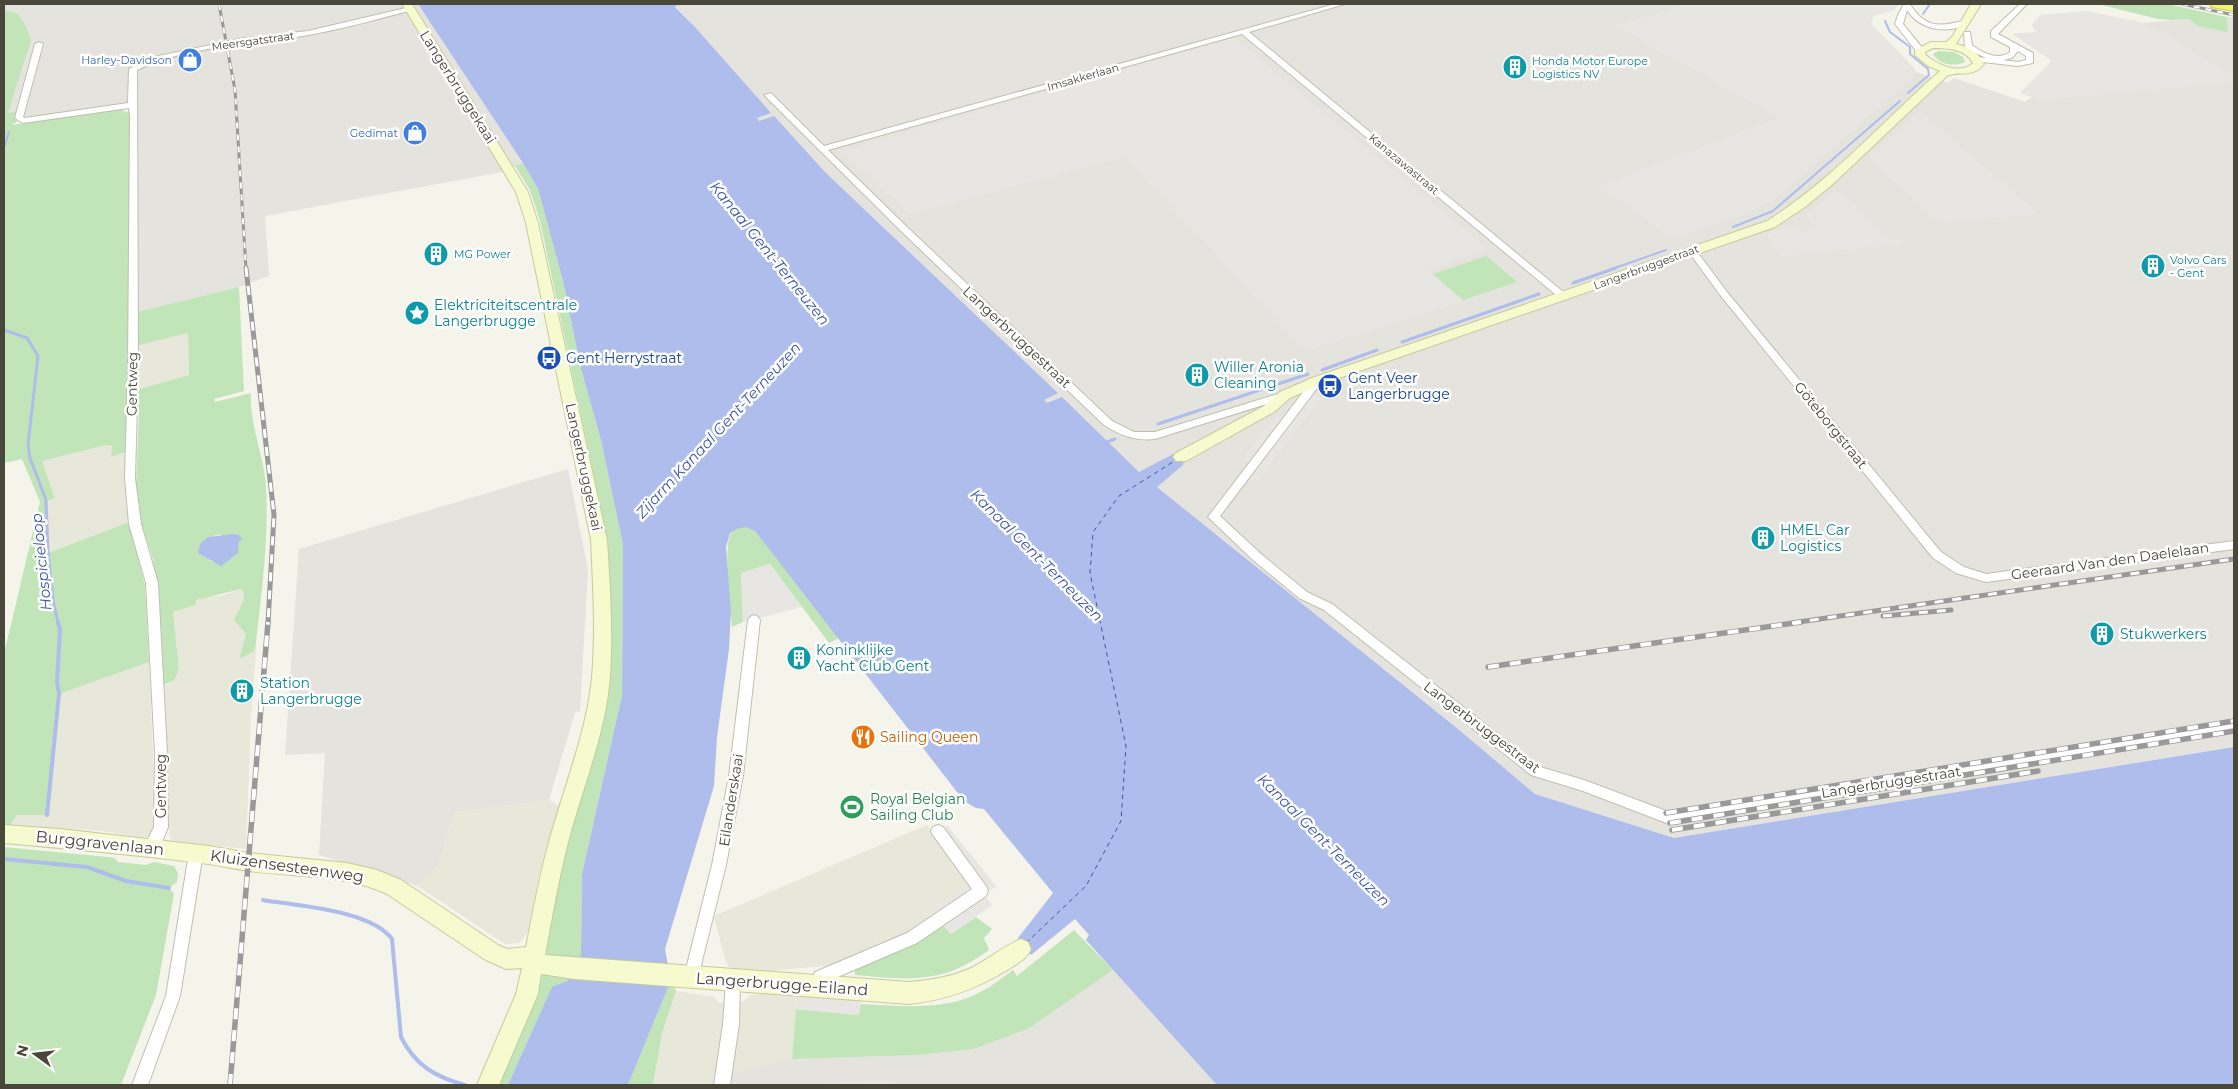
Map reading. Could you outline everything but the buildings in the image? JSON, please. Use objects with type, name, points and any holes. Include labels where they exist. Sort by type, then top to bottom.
[{"type":"highway","points":[[2216,4],[2234,5]]},
{"type":"main road","points":[[1948,46],[1956,39],[1976,4]]},
{"type":"main road","points":[[1960,49],[1983,4]]},
{"type":"main road","name":"Langerbruggekaai","points":[[408,6],[522,192],[532,223],[599,540],[602,599],[601,678],[585,758],[552,866],[527,994],[488,1085]]},
{"type":"main road","points":[[1926,46],[1948,46],[1960,49],[1977,59],[1978,66],[1972,70],[1951,70],[1933,65],[1921,58],[1920,50],[1926,46]]},
{"type":"main road","points":[[1933,65],[1937,72],[1934,84]]},
{"type":"main road","name":"Langerbruggestraat","points":[[1285,395],[1318,381],[1771,224],[1798,209],[1857,157],[1943,74],[1951,70]]},
{"type":"main road","points":[[1181,457],[1269,409],[1285,395]]},
{"type":"main road","name":"Burggravenlaan","points":[[4,834],[60,838],[196,853]]},
{"type":"main road","name":"Kluizensesteenweg","points":[[196,853],[249,862],[347,872],[378,880],[405,894],[491,952],[506,959],[525,958],[535,960]]},
{"type":"main road","name":"Langerbrugge-Eiland","points":[[535,960],[546,966],[574,969],[909,993],[935,991],[964,984],[991,969],[1020,948]]},
{"type":"street","name":"Imsakkerlaan","points":[[823,150],[1342,4]]},
{"type":"street","points":[[1907,4],[1913,16],[1930,25],[1952,27],[1966,22]]},
{"type":"street","points":[[1907,4],[1899,21],[1900,27],[1920,50]]},
{"type":"street","points":[[1977,59],[2018,64],[2030,61],[2030,55],[1998,39],[1994,35],[1995,31],[2024,4]]},
{"type":"street","name":"Meersgatstraat","points":[[132,105],[133,69],[154,59],[239,41],[308,33],[408,6]]},
{"type":"street","name":"Kanazawastraat","points":[[1243,31],[1564,297]]},
{"type":"street","points":[[1967,34],[1968,46],[1988,56],[2005,58],[2012,56],[2014,46]]},
{"type":"street","points":[[1909,36],[1927,44],[1936,45]]},
{"type":"street","points":[[39,44],[19,118],[22,121],[132,105]]},
{"type":"street","name":"Langerbruggestraat","points":[[768,95],[904,229],[1101,416],[1125,434],[1146,438],[1164,434],[1285,395]]},
{"type":"street","name":"Gentweg","points":[[132,105],[134,116],[134,201],[130,478],[135,524],[152,583],[161,754],[161,827],[158,838],[150,848]]},
{"type":"street","name":"Göteborgstraat","points":[[1692,251],[1730,301],[1937,555],[1951,567],[1969,575],[1986,578]]},
{"type":"street","name":"Langerbruggestraat","points":[[1318,381],[1214,517],[1257,557],[1303,595],[1328,607],[1536,771],[1584,786],[1669,818],[2234,727]]},
{"type":"street","name":"Geeraard Van den Daelelaan","points":[[1986,578],[2234,545]]},
{"type":"street","name":"Eilanderskaai","points":[[691,977],[720,865],[734,784],[754,620]]},
{"type":"street","points":[[818,986],[820,977],[912,938],[981,890],[938,831]]},
{"type":"street","points":[[140,1085],[173,996],[196,853]]},
{"type":"street","points":[[722,1085],[731,1024],[733,981]]},
{"type":"shaded area","points":[[4,4],[418,4],[523,163],[502,172],[265,216],[269,276],[239,287],[137,312],[138,146],[131,147],[129,113],[126,105],[18,121],[8,113],[31,41],[18,14],[4,10]]},
{"type":"shaded area","points":[[678,4],[1898,4],[1894,10],[1873,16],[1871,24],[1916,72],[1948,83],[1954,78],[2025,102],[2032,97],[2020,93],[2052,61],[2013,34],[2036,32],[2032,25],[2041,15],[2088,11],[2142,23],[2189,19],[2198,26],[2228,31],[2227,17],[2234,18],[2234,747],[1674,838],[1535,794],[1458,729],[1156,486],[1184,464],[1182,461],[1173,454],[1139,472],[1062,397],[1047,404],[1044,400],[1057,392],[826,173],[774,117],[759,121],[757,118],[770,113],[675,6]]},
{"type":"shaded area","points":[[1686,4],[1898,4],[1894,10],[1873,16],[1871,24],[1916,72],[1902,87],[1774,200],[1751,212],[1673,239],[1598,186],[1778,118],[1616,26]]},
{"type":"shaded area","points":[[2088,11],[2136,21],[2162,32],[2234,77],[2234,82],[2043,100],[2020,93],[2052,61],[2013,34],[2036,32],[2032,25],[2041,15]]},
{"type":"shaded area","points":[[1234,38],[1488,249],[1427,271],[1463,302],[1305,351],[1125,157],[911,214],[841,151]]},
{"type":"shaded area","points":[[1920,111],[2039,214],[1939,223],[1868,157]]},
{"type":"shaded area","points":[[1833,191],[1847,197],[1891,240],[1900,239],[1905,244],[1782,256],[1766,236],[1775,230],[1794,228],[1802,232],[1813,225],[1806,216]]},
{"type":"shaded area","points":[[188,333],[189,375],[136,390],[136,346]]},
{"type":"shaded area","points":[[1315,394],[1322,397],[1257,482],[1239,475],[1249,462],[1242,458],[1272,421]]},
{"type":"shaded area","points":[[112,445],[111,457],[126,452],[125,475],[129,522],[48,553],[46,500],[55,497],[42,461]]},
{"type":"shaded area","points":[[568,469],[588,570],[580,711],[575,712],[549,800],[454,812],[439,864],[416,885],[319,855],[325,753],[285,755],[299,549]]},
{"type":"shaded area","points":[[770,564],[802,607],[743,622],[741,573]]},
{"type":"shaded area","points":[[241,589],[244,592],[244,603],[234,620],[246,634],[240,658],[256,651],[251,717],[246,849],[173,841],[170,836],[166,794],[167,753],[164,685],[169,684],[179,669],[173,612],[196,605],[196,601],[204,597],[220,596]]},
{"type":"shaded area","points":[[149,662],[156,825],[153,832],[148,837],[136,837],[104,831],[10,825],[17,815],[47,814],[59,694]]},
{"type":"shaded area","points":[[549,800],[561,807],[531,929],[519,943],[505,944],[416,885],[439,864],[454,812]]},
{"type":"shaded area","points":[[927,825],[968,884],[929,911],[934,920],[898,940],[832,965],[769,971],[730,970],[725,959],[714,916]]},
{"type":"shaded area","points":[[947,825],[996,886],[984,895],[992,905],[951,934],[929,911],[968,884],[934,838]]},
{"type":"shaded area","points":[[1113,970],[1217,1085],[727,1085],[732,1073],[792,1059],[919,1055],[973,1049],[1028,1029]]},
{"type":"shaded area","points":[[676,991],[714,997],[719,1003],[742,1002],[750,996],[762,994],[799,995],[792,1059],[732,1073],[727,1085],[653,1085],[662,1033]]},
{"type":"shaded area","points":[[799,995],[861,999],[858,1015],[796,1009]]},
{"type":"shaded area","points":[[894,1080],[894,1085],[797,1085]]},
{"type":"green space","points":[[2098,4],[2167,4],[2227,17],[2228,32],[2198,26],[2189,19],[2158,19]]},
{"type":"green space","points":[[4,10],[18,14],[26,26],[31,41],[8,113],[17,112],[15,118],[18,121],[11,125],[119,109],[129,113],[131,147],[126,452],[111,457],[112,446],[106,445],[42,461],[55,498],[46,501],[48,553],[129,522],[145,586],[149,662],[59,694],[47,815],[17,815],[10,825],[4,824],[4,654],[40,502],[22,459],[4,463]]},
{"type":"green space","points":[[1938,51],[1954,52],[1963,57],[1965,62],[1952,65],[1943,63],[1933,54]]},
{"type":"green space","points":[[523,163],[538,189],[563,281],[581,369],[601,440],[623,545],[622,695],[582,874],[581,954],[572,975],[567,981],[552,988],[508,1085],[498,1085],[537,994],[545,962],[561,865],[594,757],[603,717],[611,641],[607,538],[540,221],[530,190],[515,166]]},
{"type":"green space","points":[[1486,256],[1517,282],[1463,300],[1433,274]]},
{"type":"green space","points":[[239,287],[244,391],[214,399],[215,402],[251,393],[252,416],[263,463],[266,487],[265,549],[255,651],[239,659],[246,634],[234,620],[243,602],[244,592],[241,589],[196,600],[196,605],[173,612],[179,669],[174,680],[164,685],[153,559],[139,517],[136,488],[139,412],[136,390],[189,375],[188,333],[136,346],[137,312]],"holes":[[[221,534],[217,563],[210,561],[200,544],[209,537]]]},
{"type":"green space","points":[[746,526],[755,531],[839,638],[829,643],[770,564],[741,573],[743,622],[732,627],[727,562],[729,539],[732,532]]},
{"type":"green space","points":[[4,847],[108,857],[115,858],[118,862],[146,865],[154,862],[174,866],[178,873],[177,882],[169,888],[174,894],[156,995],[121,1085],[4,1085]]},
{"type":"green space","points":[[976,917],[992,929],[984,938],[989,950],[959,968],[946,973],[921,978],[855,975],[854,968],[943,924],[951,934]]},
{"type":"green space","points":[[1074,930],[1113,970],[1028,1029],[973,1049],[919,1055],[792,1059],[796,1009],[858,1015],[861,1004],[924,1006],[955,1002],[988,988],[1013,970],[1017,976]]},
{"type":"green space","points":[[673,984],[676,991],[662,1033],[653,1085],[628,1085],[669,985]]},
{"type":"water","points":[[418,4],[678,4],[675,7],[771,113],[757,118],[759,121],[774,116],[826,173],[1058,393],[1044,400],[1047,403],[1062,397],[1139,472],[1173,454],[1184,460],[1182,461],[1184,464],[1157,487],[1458,729],[1535,794],[1674,838],[2234,747],[2234,1085],[1217,1085],[1086,940],[1089,935],[1075,919],[1031,955],[1018,938],[1053,893],[984,809],[976,808],[964,801],[755,531],[746,527],[730,533],[726,547],[731,611],[729,649],[717,737],[714,786],[665,949],[669,971],[669,985],[628,1085],[508,1085],[552,987],[567,981],[572,975],[581,954],[582,874],[622,695],[623,545],[601,440],[581,369],[563,281],[538,189],[523,163]]},
{"type":"water","points":[[239,535],[242,539],[239,541],[238,553],[221,566],[198,553],[200,544],[208,537]]},
{"type":"waterway","points":[[1923,14],[1930,4]]},
{"type":"waterway","points":[[1885,21],[1890,32],[1910,47],[1910,54],[1928,69],[1929,75],[1908,93]]},
{"type":"waterway","points":[[1733,227],[1773,211],[1900,101]]},
{"type":"waterway","name":"Hospicieloop","points":[[4,148],[9,132]]},
{"type":"waterway","points":[[1612,269],[1666,250]]},
{"type":"waterway","points":[[1573,283],[1616,268]]},
{"type":"waterway","points":[[1402,342],[1539,294]]},
{"type":"waterway","name":"Hospicieloop","points":[[4,330],[27,338],[38,356],[28,445],[30,458],[46,500],[48,553],[53,600],[58,623]]},
{"type":"waterway","points":[[1322,370],[1377,350]]},
{"type":"waterway","points":[[1158,424],[1308,374]]},
{"type":"waterway","points":[[1107,442],[1115,439]]},
{"type":"waterway","name":"Hospicieloop","points":[[47,815],[59,694],[57,682],[60,630],[58,622]]},
{"type":"waterway","points":[[4,859],[87,867],[126,881],[169,888]]},
{"type":"waterway","points":[[263,900],[313,907],[351,915],[382,929],[392,939],[401,1037],[419,1062],[435,1074],[465,1085]]},
{"type":"ferry route","points":[[1026,943],[1086,886],[1121,821],[1126,746],[1090,573],[1093,532],[1119,496],[1176,460]]},
{"type":"railway","points":[[219,4],[235,90],[246,269]]},
{"type":"railway","points":[[2182,4],[2234,15]]},
{"type":"railway","points":[[246,268],[274,515],[268,623]]},
{"type":"railway","points":[[1792,623],[2234,559]]},
{"type":"railway","points":[[1883,616],[1951,610]]},
{"type":"railway","points":[[230,1085],[268,622]]},
{"type":"railway","points":[[1488,667],[1801,622]]},
{"type":"railway","points":[[1666,813],[2234,721]]},
{"type":"railway","points":[[1670,823],[2234,731]]},
{"type":"railway","points":[[1672,830],[2038,771]]},
{"type":"place","name":"Harley-Davidson","points":[[190,60]]},
{"type":"place","name":"Honda Motor Europe Logistics NV","points":[[1515,67]]},
{"type":"place","name":"Gedimat","points":[[415,133]]},
{"type":"place","name":"MG Power","points":[[436,254]]},
{"type":"place","name":"Volvo Cars - Gent","points":[[2153,266]]},
{"type":"place","name":"Elektriciteitscentrale Langerbrugge","points":[[417,313]]},
{"type":"place","name":"Gent Herrystraat","points":[[549,358]]},
{"type":"place","name":"Willer Aronia Cleaning","points":[[1197,375]]},
{"type":"place","name":"Gent Veer Langerbrugge","points":[[1330,386]]},
{"type":"place","name":"HMEL Car Logistics","points":[[1763,538]]},
{"type":"place","name":"Stukwerkers","points":[[2102,634]]},
{"type":"place","name":"Koninklijke Yacht Club Gent","points":[[799,658]]},
{"type":"place","name":"Station Langerbrugge","points":[[242,691]]},
{"type":"place","name":"Sailing Queen","points":[[863,737]]},
{"type":"place","name":"Royal Belgian Sailing Club","points":[[852,807]]},
{"type":"water label","name":"Kanaal Gent-Terneuzen","points":[[770,253]]},
{"type":"water label","name":"Zijarm Kanaal Gent-Terneuzen","points":[[718,430]]},
{"type":"water label","name":"Kanaal Gent-Terneuzen","points":[[1037,555]]},
{"type":"water label","name":"Kanaal Gent-Terneuzen","points":[[1324,840]]}]
